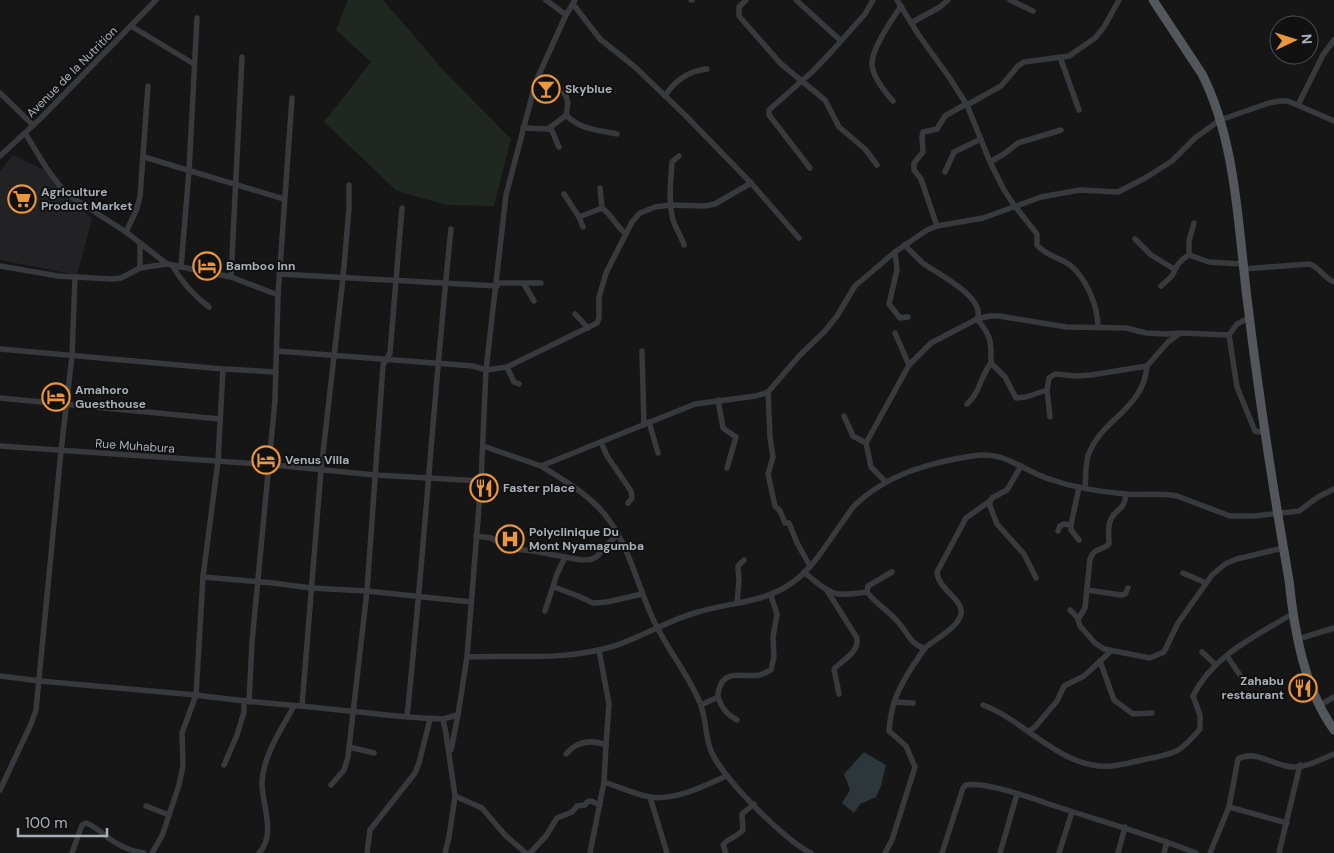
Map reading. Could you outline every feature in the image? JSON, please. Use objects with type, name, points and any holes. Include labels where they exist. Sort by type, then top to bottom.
[{"type":"main road","points":[[1153,0],[1209,86],[1220,120],[1231,166],[1249,318],[1292,614],[1309,680],[1334,730]]},
{"type":"street","name":"Avenue de la Nutrition","points":[[0,156],[156,0]]},
{"type":"street","points":[[546,0],[566,15]]},
{"type":"street","points":[[746,0],[739,8],[739,16],[781,64],[825,100],[839,127],[865,149],[877,165]]},
{"type":"street","points":[[796,0],[840,40]]},
{"type":"street","points":[[810,168],[769,115],[769,110],[826,57],[865,14],[873,0]]},
{"type":"street","points":[[911,23],[940,7],[948,0]]},
{"type":"street","points":[[1010,0],[1033,11]]},
{"type":"street","points":[[937,226],[921,179],[914,170],[914,163],[923,152],[923,132],[937,129],[945,116],[1001,86],[1018,66],[1024,62],[1069,56],[1095,38],[1104,27],[1119,0]]},
{"type":"street","points":[[450,759],[467,657],[481,481],[486,370],[506,195],[536,81],[566,15],[574,2],[600,39],[665,96],[751,182],[799,238]]},
{"type":"street","points":[[899,3],[966,104],[990,162],[1014,206],[1037,234],[1037,245],[1042,251],[1070,265],[1093,297],[1098,327]]},
{"type":"street","points":[[893,101],[886,94],[873,72],[872,56],[899,3]]},
{"type":"street","points":[[181,267],[189,171],[197,18]]},
{"type":"street","points":[[131,26],[194,64]]},
{"type":"street","points":[[1298,105],[1323,55],[1334,40]]},
{"type":"street","points":[[1060,56],[1079,110]]},
{"type":"street","points":[[231,277],[242,57]]},
{"type":"street","points":[[665,96],[673,83],[696,70],[707,69]]},
{"type":"street","points":[[126,232],[140,197],[148,86]]},
{"type":"street","points":[[0,93],[33,125]]},
{"type":"street","points":[[523,128],[545,130],[566,116],[568,98],[564,93]]},
{"type":"street","points":[[224,765],[237,735],[246,702],[259,582],[268,464],[275,408],[279,274],[292,98]]},
{"type":"street","points":[[541,466],[695,404],[756,396],[768,392],[800,355],[838,316],[855,286],[895,252],[927,230],[937,226],[983,218],[1041,197],[1068,192],[1118,192],[1172,161],[1195,138],[1220,120],[1280,101],[1288,101],[1334,121]]},
{"type":"street","points":[[566,116],[574,123],[585,128],[618,134]]},
{"type":"street","points":[[550,128],[559,147]]},
{"type":"street","points":[[990,162],[1018,143],[1062,130]]},
{"type":"street","points":[[25,133],[60,186],[93,212],[126,232],[169,265],[190,292],[208,307]]},
{"type":"street","points":[[945,172],[954,152],[980,139]]},
{"type":"street","points":[[679,156],[672,162],[670,204],[673,220],[677,231],[681,234],[684,245]]},
{"type":"street","points":[[144,157],[284,199]]},
{"type":"street","points":[[277,351],[474,366],[486,370],[507,367],[597,323],[600,318],[599,297],[601,286],[625,233],[640,213],[670,204],[705,206],[716,204],[751,182]]},
{"type":"street","points":[[302,706],[321,470],[343,278],[349,185]]},
{"type":"street","points":[[600,188],[602,208]]},
{"type":"street","points":[[564,194],[579,217],[582,227]]},
{"type":"street","points":[[332,785],[344,770],[349,748],[367,592],[383,365],[390,353],[402,208]]},
{"type":"street","points":[[602,208],[608,212],[619,228],[625,233]]},
{"type":"street","points":[[579,217],[602,208]]},
{"type":"street","points":[[1189,255],[1189,241],[1194,223]]},
{"type":"street","points":[[407,717],[420,597],[428,477],[450,229]]},
{"type":"street","points":[[1135,239],[1151,255],[1174,269]]},
{"type":"street","points":[[140,244],[140,268]]},
{"type":"street","points":[[904,246],[924,264],[944,276],[967,294],[978,305],[980,314],[977,319]]},
{"type":"street","points":[[895,252],[897,270],[889,304],[900,318],[908,317]]},
{"type":"street","points":[[1161,286],[1173,275],[1174,269],[1181,259],[1189,255],[1209,262],[1243,267],[1310,264],[1334,282]]},
{"type":"street","points":[[0,266],[75,278],[112,279],[126,276],[140,268],[169,265],[231,277],[278,295]]},
{"type":"street","points":[[279,274],[497,285],[541,283]]},
{"type":"street","points":[[0,790],[34,717],[40,681],[68,404],[75,278]]},
{"type":"street","points":[[524,284],[534,300]]},
{"type":"street","points":[[575,314],[588,328]]},
{"type":"street","points":[[886,482],[871,467],[866,443],[909,364],[931,343],[977,319],[999,316],[1066,327],[1126,328],[1146,333],[1167,334],[1181,332],[1229,335]]},
{"type":"street","points":[[1249,318],[1237,324],[1229,335],[1237,388],[1255,431],[1265,430]]},
{"type":"street","points":[[967,404],[975,398],[982,376],[991,364],[991,340],[988,332],[977,319]]},
{"type":"street","points":[[1050,417],[1047,390],[1049,378],[1055,374],[1091,375],[1146,366],[1168,342],[1181,332]]},
{"type":"street","points":[[895,333],[909,364]]},
{"type":"street","points":[[0,349],[276,372]]},
{"type":"street","points":[[642,351],[647,424],[658,453]]},
{"type":"street","points":[[991,364],[1006,377],[1016,398],[1026,397],[1047,390]]},
{"type":"street","points":[[1079,540],[1071,530],[1071,525],[1088,457],[1097,440],[1108,426],[1134,401],[1146,377],[1146,366]]},
{"type":"street","points":[[507,367],[514,382],[519,384]]},
{"type":"street","points":[[152,853],[162,836],[179,785],[183,766],[182,733],[196,695],[203,577],[218,462],[223,369]]},
{"type":"street","points":[[768,392],[773,457],[768,474],[772,496],[775,506],[780,511],[785,523],[789,523],[797,543],[810,566]]},
{"type":"street","points":[[0,398],[220,419]]},
{"type":"street","points":[[718,400],[723,428],[736,437],[727,468]]},
{"type":"street","points":[[844,416],[853,436],[866,443]]},
{"type":"street","points":[[601,442],[607,456],[631,491],[632,498],[628,503]]},
{"type":"street","name":"Rue Muhabura","points":[[0,446],[268,464],[375,475],[481,481]]},
{"type":"street","points":[[483,446],[541,466],[572,485],[600,509],[618,535],[657,627],[701,705],[710,749],[726,776],[789,840],[811,853]]},
{"type":"street","points":[[467,657],[542,658],[599,650],[614,646],[696,612],[723,605],[750,602],[770,596],[798,579],[855,506],[886,482],[920,467],[974,455],[991,454],[1005,457],[1049,480],[1082,487],[1126,494],[1167,494],[1176,496],[1230,516],[1254,516],[1299,511],[1318,497],[1334,489]]},
{"type":"street","points":[[885,853],[895,831],[915,768],[906,746],[889,731],[894,702],[901,683],[925,649],[959,619],[961,613],[958,603],[937,578],[939,567],[966,518],[992,498],[1008,490],[1021,466]]},
{"type":"street","points":[[1078,619],[1085,608],[1092,553],[1105,548],[1109,544],[1108,529],[1111,520],[1125,503],[1126,494]]},
{"type":"street","points":[[990,501],[997,524],[1024,554],[1036,578]]},
{"type":"street","points":[[1058,530],[1064,524],[1071,525]]},
{"type":"street","points":[[476,536],[492,538],[506,548],[533,550],[585,560],[600,555],[618,535]]},
{"type":"street","points":[[1070,610],[1078,619],[1080,626],[1095,643],[1111,651],[1150,658],[1164,652],[1178,624],[1206,583],[1225,564],[1237,559],[1283,548]]},
{"type":"street","points":[[546,611],[557,574],[565,557]]},
{"type":"street","points":[[737,603],[738,566],[744,560]]},
{"type":"street","points":[[804,572],[828,592],[857,638],[856,649],[834,669],[839,694]]},
{"type":"street","points":[[892,572],[882,576],[868,586],[867,592],[871,598],[899,622],[908,638],[916,645],[925,649]]},
{"type":"street","points":[[1183,573],[1206,583]]},
{"type":"street","points":[[203,577],[471,602]]},
{"type":"street","points":[[554,587],[593,603],[607,602],[642,594]]},
{"type":"street","points":[[1087,590],[1121,595],[1125,594],[1128,588]]},
{"type":"street","points":[[828,592],[841,595],[867,592]]},
{"type":"street","points":[[737,720],[723,709],[718,697],[720,686],[724,680],[731,676],[738,674],[759,675],[771,670],[774,657],[773,637],[777,614],[770,596]]},
{"type":"street","points":[[983,705],[996,710],[1029,731],[1042,742],[1079,762],[1111,766],[1164,757],[1186,745],[1200,729],[1200,715],[1193,696],[1202,680],[1215,664],[1292,614]]},
{"type":"street","points":[[1298,639],[1334,628]]},
{"type":"street","points":[[590,853],[604,782],[609,704],[599,650]]},
{"type":"street","points":[[1029,731],[1035,727],[1057,701],[1064,686],[1084,676],[1111,651]]},
{"type":"street","points":[[1202,652],[1215,664]]},
{"type":"street","points":[[1227,656],[1244,681]]},
{"type":"street","points":[[1100,661],[1114,700],[1134,714],[1152,713]]},
{"type":"street","points":[[0,676],[430,719],[443,719],[458,715]]},
{"type":"street","points":[[701,705],[718,697]]},
{"type":"street","points":[[1320,705],[1334,697]]},
{"type":"street","points":[[894,702],[913,703]]},
{"type":"street","points":[[259,853],[264,848],[267,833],[262,786],[264,770],[272,749],[294,706]]},
{"type":"street","points":[[367,853],[370,830],[414,773],[419,763],[430,719]]},
{"type":"street","points":[[443,719],[455,796],[445,853]]},
{"type":"street","points":[[566,754],[571,748],[587,741],[606,745]]},
{"type":"street","points":[[349,748],[374,753]]},
{"type":"street","points":[[1210,853],[1229,807],[1238,759],[1249,754],[1292,767],[1334,754]]},
{"type":"street","points":[[1279,853],[1300,766]]},
{"type":"street","points":[[604,782],[650,797],[663,797],[689,791],[726,776]]},
{"type":"street","points":[[942,853],[966,785],[974,783],[1125,827],[1196,853]]},
{"type":"street","points":[[1000,853],[1017,794]]},
{"type":"street","points":[[455,796],[482,808],[505,836],[526,853]]},
{"type":"street","points":[[650,797],[667,853]]},
{"type":"street","points":[[530,853],[546,836],[556,818],[572,812],[577,806],[585,806],[587,802],[591,801],[600,805]]},
{"type":"street","points":[[726,853],[723,845],[726,841],[740,835],[743,830],[742,814],[754,804]]},
{"type":"street","points":[[146,806],[169,815]]},
{"type":"street","points":[[1229,807],[1286,823]]},
{"type":"street","points":[[1059,853],[1072,812]]},
{"type":"street","points":[[72,853],[82,825],[86,823],[128,850],[144,853]]},
{"type":"street","points":[[1118,853],[1125,827]]},
{"type":"street","points":[[1164,853],[1167,842]]},
{"type":"shaded area","points":[[348,0],[383,0],[444,71],[511,139],[494,206],[446,205],[397,191],[324,122],[371,62],[336,30]]},
{"type":"shaded area","points":[[13,155],[44,170],[92,219],[77,275],[0,260],[0,171]]},
{"type":"shaded area","points":[[864,752],[886,765],[876,797],[860,804],[854,813],[842,803],[850,790],[844,774]]},
{"type":"place","name":"Skyblue","points":[[546,89]]},
{"type":"place","name":"Agriculture Product Market","points":[[22,199]]},
{"type":"place","name":"Bamboo Inn","points":[[207,266]]},
{"type":"place","name":"Amahoro Guesthouse","points":[[56,397]]},
{"type":"place","name":"Venus Villa","points":[[266,460]]},
{"type":"place","name":"Faster place","points":[[484,488]]},
{"type":"place","name":"Polyclinique Du Mont Nyamagumba","points":[[510,539]]},
{"type":"place","name":"Zahabu restaurant","points":[[1303,688]]}]
